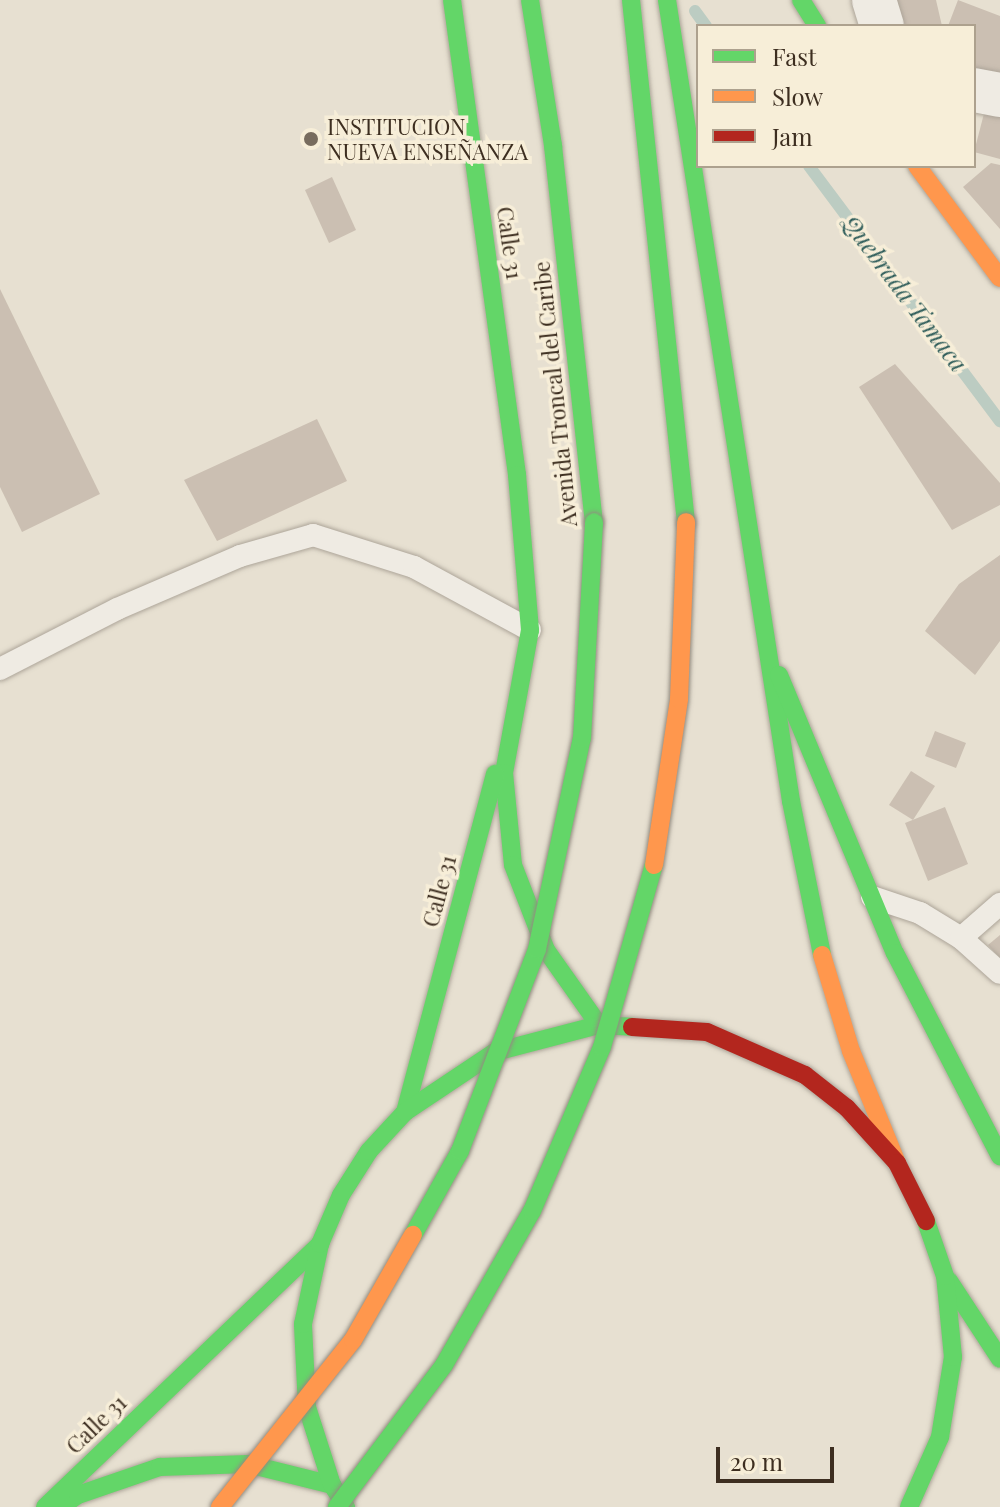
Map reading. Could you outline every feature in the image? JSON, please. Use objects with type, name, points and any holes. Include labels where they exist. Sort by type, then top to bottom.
[{"type":"main road","name":"Calle 31","points":[[452,0],[517,475],[530,630],[504,773],[513,865],[546,950],[599,1025]]},
{"type":"main road","name":"Avenida Troncal del Caribe","points":[[220,1507],[353,1340],[460,1151],[537,949],[582,738],[594,522],[553,146],[530,0]]},
{"type":"main road","points":[[337,1507],[444,1365],[532,1211],[602,1047],[654,861],[679,699],[686,522],[631,0]]},
{"type":"main road","points":[[667,0],[791,801],[816,937],[851,1051],[897,1163],[922,1208],[945,1276],[1000,1359]]},
{"type":"main road","points":[[801,0],[816,24]]},
{"type":"main road","points":[[918,168],[1000,278]]},
{"type":"main road","points":[[769,650],[895,953],[1000,1156]]},
{"type":"main road","name":"Calle 31","points":[[405,1112],[519,683]]},
{"type":"main road","points":[[346,1507],[332,1485],[307,1407],[303,1324],[320,1244],[341,1195],[369,1151],[405,1112],[495,1052],[599,1025],[707,1032],[805,1075],[847,1108],[897,1163]]},
{"type":"main road","name":"Calle 31","points":[[45,1507],[320,1244]]},
{"type":"main road","points":[[909,1507],[940,1437],[951,1370],[945,1276]]},
{"type":"main road","points":[[60,1507],[78,1495],[160,1467],[248,1464],[332,1485]]},
{"type":"street","points":[[874,0],[881,24]]},
{"type":"street","points":[[976,90],[1000,95]]},
{"type":"lane","points":[[0,669],[171,585],[240,556],[313,535],[414,567],[530,630]]},
{"type":"lane","points":[[872,897],[920,913],[961,938],[1000,973]]},
{"type":"lane","points":[[961,938],[1000,904]]},
{"type":"building","points":[[891,0],[936,0],[942,24],[897,24]]},
{"type":"building","points":[[958,0],[1000,16],[1000,80],[976,72],[976,24],[949,24]]},
{"type":"building","points":[[987,102],[1000,106],[1000,159],[976,153]]},
{"type":"building","points":[[991,163],[1000,165],[1000,229],[963,187]]},
{"type":"building","points":[[332,177],[356,230],[329,243],[305,190]]},
{"type":"building","points":[[0,289],[100,494],[22,532],[0,487]]},
{"type":"building","points":[[895,364],[1000,483],[1000,505],[952,530],[859,387]]},
{"type":"building","points":[[317,419],[347,481],[217,541],[184,480]]},
{"type":"building","points":[[1000,555],[1000,641],[975,675],[925,631],[959,584]]},
{"type":"building","points":[[935,731],[966,743],[956,768],[925,756]]},
{"type":"building","points":[[911,771],[935,786],[913,820],[889,805]]},
{"type":"building","points":[[945,807],[968,864],[928,881],[905,823]]},
{"type":"building","points":[[1000,935],[1000,958],[988,945]]},
{"type":"waterway","name":"Quebrada Tamaca","points":[[695,11],[705,24]]},
{"type":"waterway","name":"Quebrada Tamaca","points":[[810,168],[1000,421]]},
{"type":"traffic: fast","points":[[452,0],[517,475],[530,630],[504,773],[513,865],[546,950],[599,1025]]},
{"type":"traffic: fast","points":[[530,0],[553,146],[594,522]]},
{"type":"traffic: fast","points":[[631,0],[686,522]]},
{"type":"traffic: fast","points":[[667,0],[791,801],[822,955]]},
{"type":"traffic: fast","points":[[801,0],[816,24]]},
{"type":"traffic: fast","points":[[413,1235],[460,1151],[537,949],[582,738],[594,522]]},
{"type":"traffic: fast","points":[[779,675],[895,953],[1000,1156]]},
{"type":"traffic: fast","points":[[405,1112],[495,774]]},
{"type":"traffic: fast","points":[[337,1507],[444,1365],[532,1211],[602,1047],[654,865]]},
{"type":"traffic: fast","points":[[346,1507],[332,1485],[307,1407],[303,1324],[320,1244],[341,1195],[369,1151],[405,1112],[495,1052],[599,1025],[632,1027]]},
{"type":"traffic: fast","points":[[909,1507],[940,1437],[953,1357],[945,1276],[926,1221]]},
{"type":"traffic: fast","points":[[45,1507],[320,1244]]},
{"type":"traffic: fast","points":[[949,1281],[1000,1359]]},
{"type":"traffic: fast","points":[[62,1506],[78,1495],[160,1467],[248,1464],[332,1485]]},
{"type":"traffic: slow","points":[[918,168],[1000,278]]},
{"type":"traffic: slow","points":[[654,865],[679,699],[686,522]]},
{"type":"traffic: slow","points":[[822,955],[851,1051],[897,1163]]},
{"type":"traffic: slow","points":[[220,1507],[353,1340],[413,1235]]},
{"type":"traffic: jam","points":[[632,1027],[707,1032],[805,1075],[847,1108],[897,1163],[926,1221]]},
{"type":"place","name":"INSTITUCION NUEVA ENSEÑANZA","points":[[311,139]]}]
